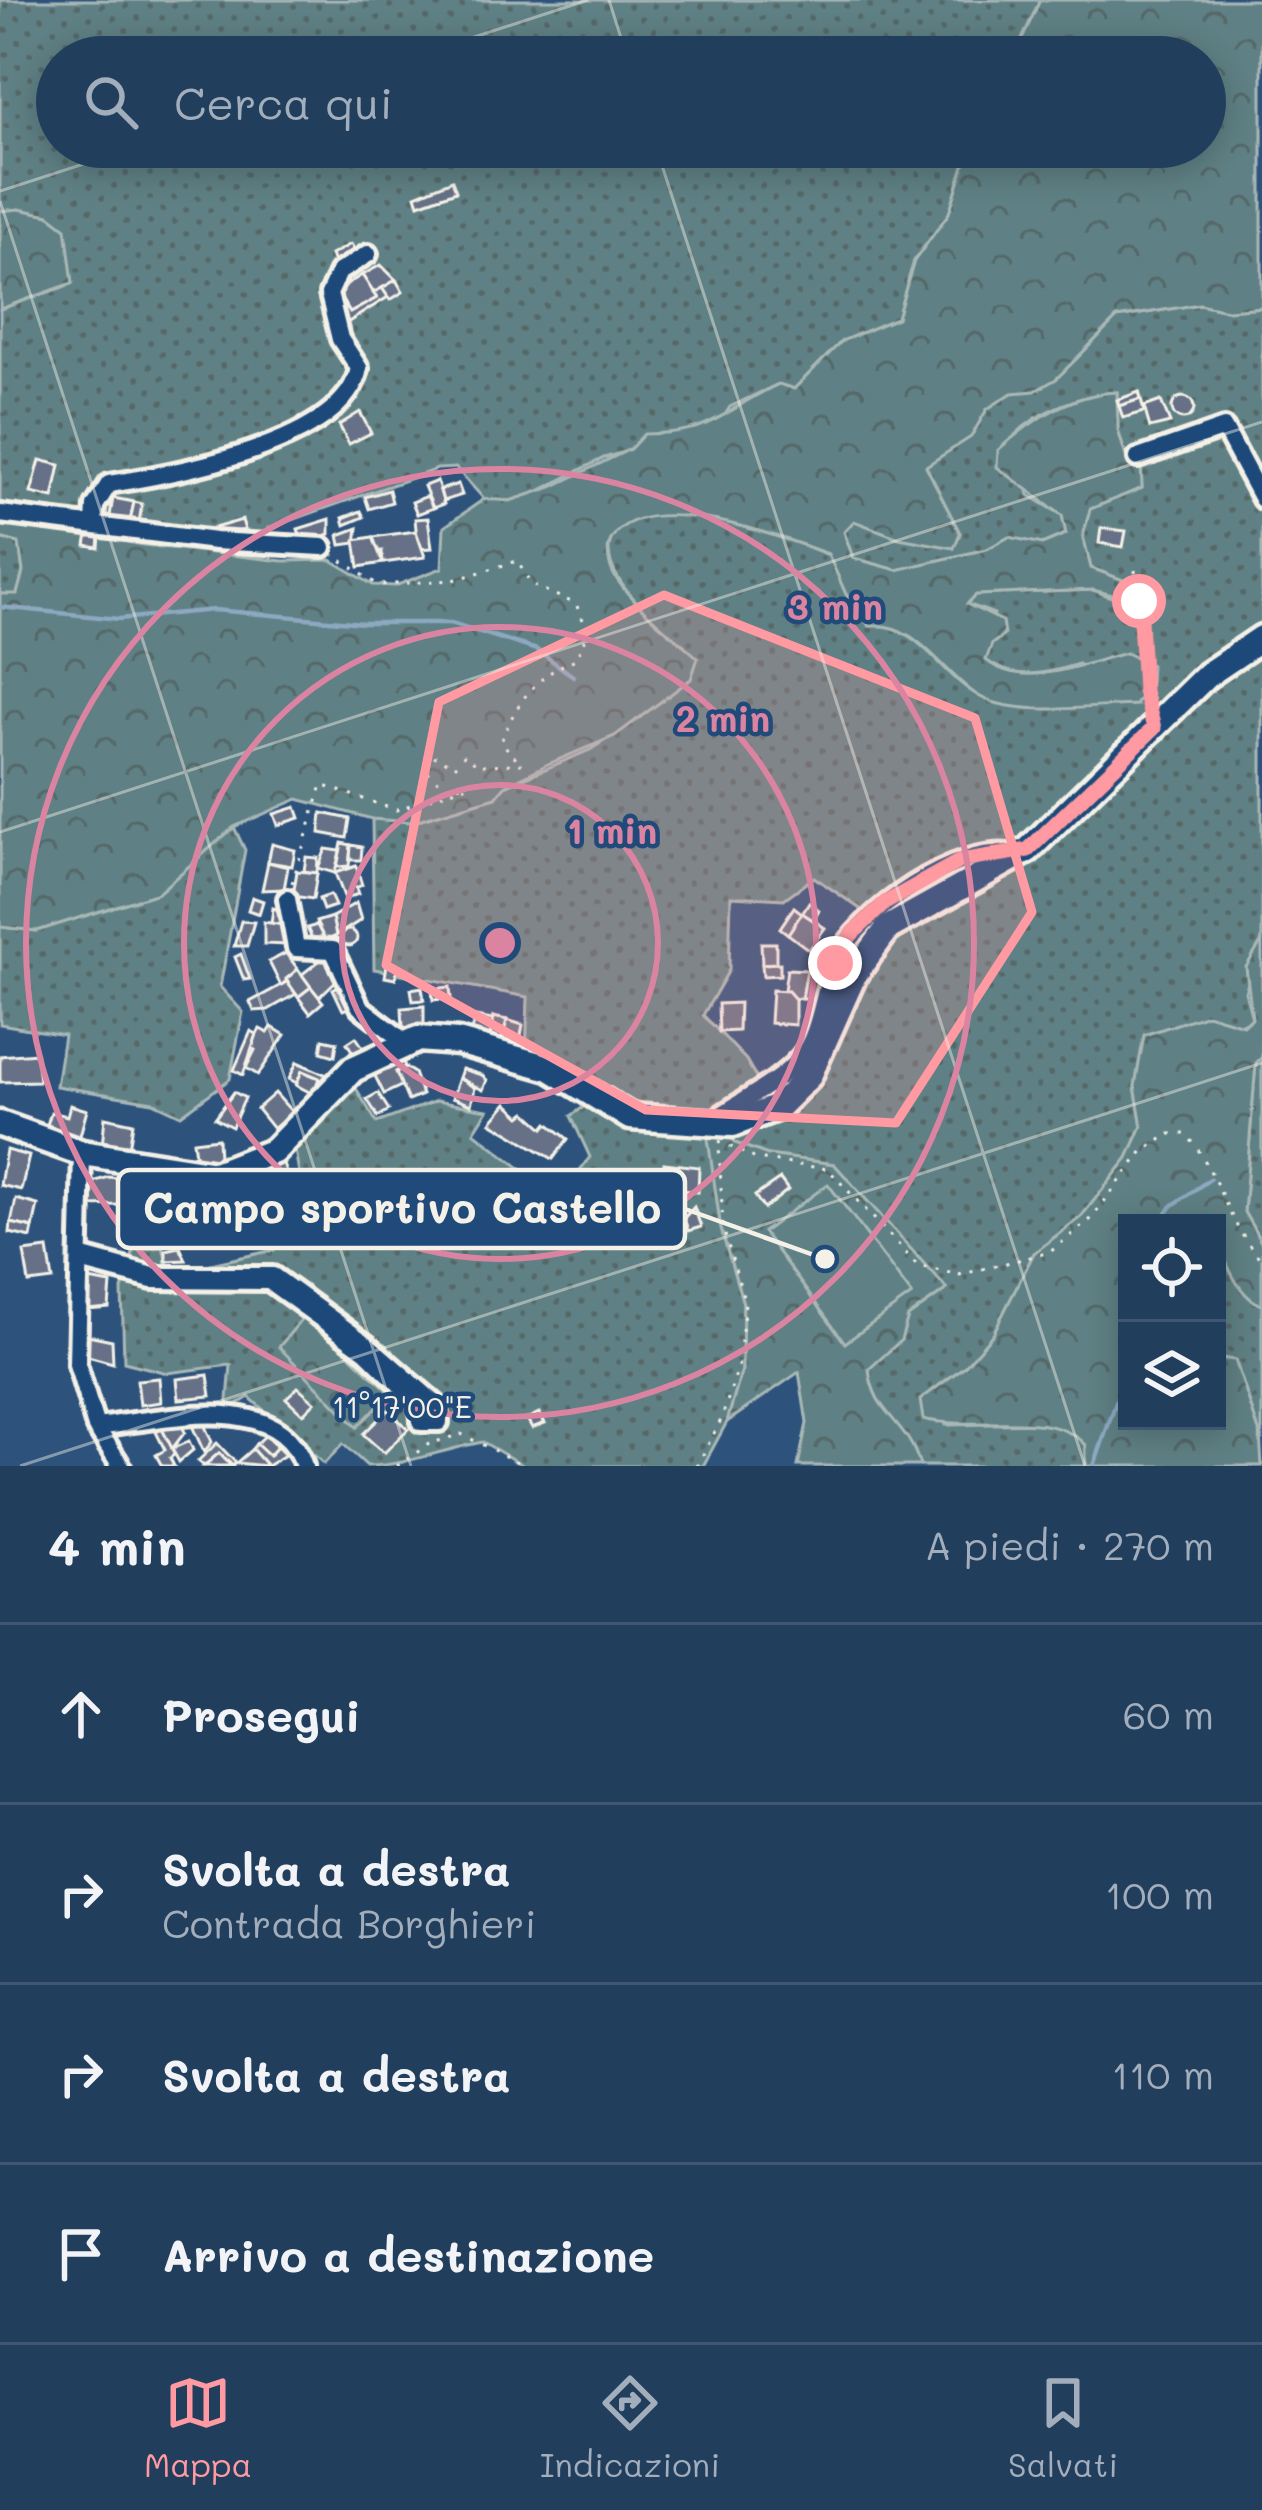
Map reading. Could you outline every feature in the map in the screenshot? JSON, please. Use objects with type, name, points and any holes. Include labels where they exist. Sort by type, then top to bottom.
[{"type":"street","points":[[94,525],[95,506],[109,484],[253,452],[326,411],[356,385],[358,368],[340,339],[328,294],[339,272],[368,254]]},
{"type":"street","points":[[1138,458],[1224,428],[1262,499]]},
{"type":"street","points":[[0,514],[215,541],[323,547]]},
{"type":"street","points":[[0,1124],[82,1153],[215,1174],[274,1150],[353,1069],[404,1041],[458,1042],[550,1068],[630,1117],[715,1133],[778,1107],[809,1076],[854,975],[888,928],[1016,856],[1207,675],[1262,638]]},
{"type":"street","points":[[287,898],[296,947],[333,950],[360,1007],[404,1041]]},
{"type":"street","points":[[82,1153],[77,1364],[96,1427],[121,1466]]},
{"type":"street","points":[[80,1259],[153,1276],[273,1276],[364,1342],[436,1404],[439,1422],[422,1422],[420,1404],[366,1351],[268,1281],[152,1280],[80,1259]]},
{"type":"street","points":[[96,1427],[224,1414],[264,1423],[297,1445],[304,1466]]},
{"type":"path","points":[[287,898],[322,784],[396,810],[468,785],[443,786],[423,767],[436,756],[455,766],[464,754],[478,765],[522,764],[501,742],[513,710],[547,670],[576,659],[588,631],[576,604],[532,585],[517,561],[454,580],[378,585],[323,547]]},
{"type":"path","points":[[1135,570],[1144,691],[1154,728]]},
{"type":"path","points":[[715,1133],[756,1159],[827,1169],[918,1266],[959,1275],[1050,1252],[1090,1220],[1143,1151],[1170,1134],[1186,1134],[1200,1150],[1228,1216],[1262,1260]]},
{"type":"path","points":[[698,1466],[721,1420],[738,1368],[745,1303],[723,1228],[715,1133]]},
{"type":"path","points":[[397,1466],[429,1444],[461,1434],[525,1466]]},
{"type":"highlighted area","points":[[664,595],[975,718],[1032,912],[896,1123],[646,1110],[386,965],[439,702]]},
{"type":"green space","points":[[0,0],[1040,0],[1024,36],[36,36],[36,168],[963,168],[949,214],[914,262],[897,318],[842,341],[794,389],[778,384],[730,407],[719,424],[604,458],[510,501],[484,499],[456,468],[437,469],[269,528],[272,560],[144,545],[0,519],[0,309],[72,284],[19,209],[0,211]]},
{"type":"green space","points":[[1040,0],[1262,0],[1262,307],[1227,310],[1199,304],[1117,318],[1056,379],[1035,391],[1012,393],[987,409],[971,437],[926,466],[960,533],[954,548],[899,538],[854,521],[844,532],[853,558],[897,570],[987,549],[1009,537],[1042,544],[1066,534],[1062,515],[997,467],[998,450],[1053,410],[1117,392],[1118,430],[1127,460],[1141,466],[1142,488],[1090,509],[1083,536],[1091,568],[1123,580],[1137,601],[1093,590],[976,595],[967,604],[1002,621],[1004,635],[992,644],[986,660],[1001,669],[1054,672],[1126,653],[1151,665],[1150,682],[1135,705],[1054,709],[992,702],[965,686],[914,639],[886,626],[870,626],[846,594],[828,554],[715,520],[653,517],[629,523],[612,538],[610,566],[636,602],[698,658],[691,679],[615,736],[505,786],[496,797],[411,822],[372,819],[298,799],[234,827],[158,893],[37,931],[0,927],[0,594],[17,594],[23,572],[19,543],[0,538],[0,519],[144,545],[283,561],[331,560],[373,585],[395,586],[442,568],[444,527],[484,499],[510,501],[552,487],[630,449],[644,434],[703,425],[779,384],[794,389],[842,341],[897,318],[914,261],[949,213],[963,168],[1226,168],[1226,36],[1024,36]]},
{"type":"green space","points":[[0,211],[49,215],[66,228],[73,283],[0,309]]},
{"type":"green space","points":[[1200,304],[1227,310],[1262,307],[1262,941],[1245,992],[1252,1018],[1135,1086],[1142,1126],[1128,1158],[1081,1217],[1034,1253],[993,1334],[965,1366],[933,1390],[946,1425],[1047,1423],[1070,1428],[1086,1445],[1086,1466],[920,1466],[907,1437],[877,1397],[869,1369],[901,1340],[907,1317],[946,1290],[834,1164],[767,1155],[735,1143],[727,1126],[707,1126],[721,1229],[743,1303],[742,1370],[727,1422],[703,1466],[524,1466],[483,1442],[367,1466],[343,1444],[324,1464],[249,1397],[227,1411],[231,1365],[167,1373],[124,1362],[122,1290],[134,1250],[163,1247],[170,1273],[274,1250],[269,1195],[302,1190],[293,1139],[348,1075],[377,1123],[436,1101],[488,1110],[474,1132],[559,1198],[590,1157],[571,1116],[599,1096],[526,1059],[528,997],[374,969],[372,819],[411,822],[496,797],[505,786],[590,750],[663,698],[684,645],[620,582],[611,563],[610,545],[619,529],[641,516],[680,514],[789,541],[829,555],[846,594],[869,626],[903,633],[985,698],[1040,706],[1135,705],[1078,664],[1030,674],[996,667],[985,660],[994,614],[967,604],[975,595],[1093,590],[1119,600],[1123,580],[1091,568],[1083,536],[1090,509],[1142,488],[1141,466],[1127,460],[1118,430],[1117,392],[1062,405],[1015,435],[1029,495],[1062,515],[1067,533],[1042,544],[1009,537],[987,549],[897,570],[853,558],[844,532],[854,521],[954,548],[960,533],[925,466],[970,437],[987,409],[1012,392],[1056,379],[1117,318]],"holes":[[[814,877],[892,931],[773,1107],[746,1060],[703,1015],[729,970],[731,896],[784,899]]]},
{"type":"green space","points":[[0,538],[19,543],[23,572],[17,595],[0,594]]},
{"type":"green space","points":[[234,827],[245,850],[220,987],[243,1012],[230,1079],[181,1115],[153,1102],[56,1086],[64,1035],[0,1024],[0,927],[37,931],[158,893]]},
{"type":"green space","points":[[1262,941],[1262,1057],[1256,1063],[1244,1212],[1262,1244],[1262,1305],[1244,1292],[1230,1271],[1226,1214],[1118,1214],[1118,1430],[1226,1430],[1226,1359],[1235,1360],[1260,1434],[1262,1466],[1086,1466],[1086,1445],[1053,1427],[923,1419],[920,1400],[965,1366],[993,1334],[1034,1253],[1081,1217],[1128,1158],[1142,1126],[1135,1086],[1144,1035],[1207,1014],[1243,1025],[1252,1018],[1246,967]]},
{"type":"green space","points":[[1262,1057],[1262,1244],[1244,1212],[1256,1063]]},
{"type":"green space","points":[[706,1125],[727,1126],[735,1143],[768,1155],[834,1164],[947,1289],[908,1317],[901,1340],[869,1369],[877,1397],[907,1437],[920,1466],[798,1466],[807,1423],[799,1372],[727,1422],[742,1370],[743,1303],[721,1229]]},
{"type":"green space","points":[[828,1184],[912,1295],[845,1343],[763,1232]]},
{"type":"green space","points":[[1226,1253],[1262,1305],[1262,1441],[1235,1360],[1226,1359]]},
{"type":"green space","points":[[306,1314],[391,1393],[357,1427],[279,1347]]},
{"type":"building","points":[[452,180],[456,191],[419,204],[416,195]]},
{"type":"building","points":[[351,244],[357,254],[335,265],[331,255]]},
{"type":"building","points":[[381,265],[396,280],[373,293],[362,275]]},
{"type":"building","points":[[362,275],[377,298],[350,313],[336,291]]},
{"type":"building","points":[[396,280],[403,292],[390,300],[382,288]]},
{"type":"building","points":[[382,288],[388,297],[347,323],[335,304],[341,299],[350,313],[377,298],[373,293]]},
{"type":"building","points":[[1139,392],[1141,399],[1119,406],[1117,400]]},
{"type":"building","points":[[1183,397],[1194,408],[1183,419],[1172,408]]},
{"type":"building","points":[[1141,399],[1144,412],[1123,418],[1119,406]]},
{"type":"building","points":[[1161,401],[1170,423],[1150,428],[1144,407]]},
{"type":"building","points":[[360,412],[371,433],[349,444],[339,425]]},
{"type":"building","points":[[40,460],[60,465],[53,498],[31,493]]},
{"type":"building","points":[[437,481],[444,504],[433,508],[424,486]]},
{"type":"building","points":[[458,484],[462,495],[443,501],[440,490]]},
{"type":"building","points":[[389,490],[392,502],[369,509],[365,497]]},
{"type":"building","points":[[427,496],[433,508],[417,514],[412,502]]},
{"type":"building","points":[[113,498],[134,502],[129,527],[109,522]]},
{"type":"building","points":[[134,502],[142,504],[138,529],[129,527]]},
{"type":"building","points":[[361,511],[364,517],[345,525],[343,518]]},
{"type":"building","points":[[428,518],[432,548],[418,549],[415,519]]},
{"type":"building","points":[[330,519],[330,534],[303,544],[298,529]]},
{"type":"building","points":[[242,520],[245,530],[216,537],[214,528]]},
{"type":"building","points":[[358,528],[356,543],[341,545],[339,535]]},
{"type":"building","points":[[1101,528],[1126,531],[1123,547],[1099,543]]},
{"type":"building","points":[[416,531],[425,557],[383,563],[382,551],[374,552],[373,537]]},
{"type":"building","points":[[88,534],[100,536],[99,548],[86,546]]},
{"type":"building","points":[[373,537],[383,563],[359,567],[355,540]]},
{"type":"building","points":[[296,807],[300,818],[278,825],[274,814]]},
{"type":"building","points":[[322,813],[350,819],[347,838],[320,833]]},
{"type":"building","points":[[342,843],[351,845],[349,866],[337,867]]},
{"type":"building","points":[[272,844],[295,850],[292,866],[268,862]]},
{"type":"building","points":[[351,845],[362,847],[361,860],[350,860]]},
{"type":"building","points":[[326,849],[340,851],[335,873],[318,868]]},
{"type":"building","points":[[306,857],[318,858],[317,873],[304,871]]},
{"type":"building","points":[[268,862],[288,867],[284,889],[262,890]]},
{"type":"building","points":[[356,866],[362,885],[356,888],[358,894],[345,899],[335,873]]},
{"type":"building","points":[[297,871],[317,873],[313,899],[293,896]]},
{"type":"building","points":[[330,895],[335,906],[323,910],[319,899]]},
{"type":"building","points":[[252,897],[263,901],[259,914],[248,910]]},
{"type":"building","points":[[809,902],[819,910],[813,920],[802,913]]},
{"type":"building","points":[[356,903],[361,920],[336,936],[332,917]]},
{"type":"building","points":[[794,907],[802,913],[788,934],[780,928]]},
{"type":"building","points":[[273,908],[286,912],[289,926],[271,924]]},
{"type":"building","points":[[802,913],[825,928],[809,950],[788,934]]},
{"type":"building","points":[[332,917],[336,936],[325,941],[316,922]]},
{"type":"building","points":[[241,921],[254,922],[247,946],[234,946]]},
{"type":"building","points":[[264,922],[289,926],[287,945],[264,944]]},
{"type":"building","points":[[317,925],[325,941],[315,945],[307,928]]},
{"type":"building","points":[[349,930],[357,938],[349,946],[341,938]]},
{"type":"building","points":[[761,943],[776,943],[776,963],[762,964]]},
{"type":"building","points":[[286,953],[298,969],[281,986],[269,962]]},
{"type":"building","points":[[241,954],[250,979],[244,980],[235,957]]},
{"type":"building","points":[[328,954],[344,973],[319,997],[301,975]]},
{"type":"building","points":[[780,963],[780,975],[763,976],[762,964]]},
{"type":"building","points":[[387,964],[398,965],[395,979],[385,977]]},
{"type":"building","points":[[298,969],[311,987],[298,997],[286,979]]},
{"type":"building","points":[[787,969],[807,970],[802,999],[790,998],[784,990]]},
{"type":"building","points":[[807,970],[818,971],[815,999],[802,999]]},
{"type":"building","points":[[287,982],[296,994],[268,1010],[254,1011],[250,1002]]},
{"type":"building","points":[[344,983],[354,1005],[343,1010],[333,989]]},
{"type":"building","points":[[311,987],[323,1002],[310,1013],[298,997]]},
{"type":"building","points":[[422,987],[424,1000],[413,1001],[411,989]]},
{"type":"building","points":[[450,987],[451,998],[433,1000],[432,989]]},
{"type":"building","points":[[772,990],[788,991],[795,999],[795,1025],[770,1023]]},
{"type":"building","points":[[739,1003],[738,1031],[719,1032],[718,1004]]},
{"type":"building","points":[[424,1006],[424,1027],[403,1028],[402,1008]]},
{"type":"building","points":[[475,1017],[493,1020],[491,1037],[472,1032]]},
{"type":"building","points":[[493,1017],[507,1020],[502,1042],[490,1040]]},
{"type":"building","points":[[507,1020],[523,1025],[519,1046],[502,1042]]},
{"type":"building","points":[[272,1027],[285,1035],[258,1075],[246,1068],[255,1050],[250,1047],[260,1029],[268,1033]]},
{"type":"building","points":[[251,1031],[257,1034],[243,1075],[234,1070]]},
{"type":"building","points":[[356,1037],[369,1056],[352,1068],[344,1058],[352,1051],[347,1043]]},
{"type":"building","points":[[323,1039],[337,1042],[335,1056],[321,1052]]},
{"type":"building","points":[[36,1053],[39,1081],[0,1082],[0,1056]]},
{"type":"building","points":[[402,1058],[405,1067],[396,1072],[403,1085],[384,1094],[373,1072]]},
{"type":"building","points":[[297,1062],[327,1075],[322,1085],[319,1078],[302,1071],[297,1083],[289,1079]]},
{"type":"building","points":[[405,1067],[414,1073],[422,1095],[408,1101],[396,1072]]},
{"type":"building","points":[[462,1069],[487,1080],[483,1090],[459,1078]]},
{"type":"building","points":[[302,1071],[319,1078],[313,1094],[296,1085]]},
{"type":"building","points":[[459,1078],[475,1088],[471,1105],[452,1098]]},
{"type":"building","points":[[234,1092],[245,1098],[232,1127],[215,1118]]},
{"type":"building","points":[[275,1093],[293,1113],[273,1129],[257,1109]]},
{"type":"building","points":[[378,1093],[389,1110],[378,1117],[367,1099]]},
{"type":"building","points":[[507,1103],[521,1116],[526,1112],[544,1128],[548,1123],[568,1139],[553,1159],[491,1122]]},
{"type":"building","points":[[70,1105],[87,1110],[78,1143],[44,1135],[51,1112],[67,1116]]},
{"type":"building","points":[[105,1117],[133,1123],[129,1149],[102,1146]]},
{"type":"building","points":[[218,1138],[219,1158],[196,1161],[193,1141]]},
{"type":"building","points":[[6,1150],[29,1156],[21,1190],[0,1185]]},
{"type":"building","points":[[280,1154],[287,1176],[273,1185],[259,1169]]},
{"type":"building","points":[[664,1163],[699,1167],[698,1192],[662,1188]]},
{"type":"building","points":[[108,1177],[148,1181],[146,1204],[92,1206],[93,1182]]},
{"type":"building","points":[[780,1179],[788,1190],[764,1209],[755,1196]]},
{"type":"building","points":[[16,1199],[38,1205],[33,1228],[11,1223]]},
{"type":"building","points":[[694,1207],[701,1227],[688,1231],[684,1218]]},
{"type":"building","points":[[11,1223],[33,1228],[31,1238],[10,1233]]},
{"type":"building","points":[[180,1247],[186,1260],[166,1261],[166,1250]]},
{"type":"building","points":[[48,1249],[53,1280],[29,1283],[24,1252]]},
{"type":"building","points":[[89,1280],[111,1284],[109,1308],[86,1310]]},
{"type":"building","points":[[88,1335],[112,1340],[113,1363],[88,1356]]},
{"type":"building","points":[[208,1375],[211,1396],[179,1399],[177,1379]]},
{"type":"building","points":[[159,1378],[161,1402],[140,1405],[137,1380]]},
{"type":"building","points":[[298,1387],[315,1402],[303,1414],[286,1398]]},
{"type":"building","points":[[388,1410],[408,1429],[384,1453],[363,1434]]},
{"type":"building","points":[[539,1413],[545,1423],[532,1428],[527,1419]]},
{"type":"building","points":[[200,1415],[212,1442],[204,1452],[188,1417]]},
{"type":"building","points":[[179,1420],[185,1432],[172,1449],[162,1429]]},
{"type":"building","points":[[162,1429],[175,1454],[170,1458],[174,1466],[162,1466],[156,1455],[165,1450],[156,1432]]},
{"type":"building","points":[[266,1435],[277,1447],[269,1456],[256,1444]]},
{"type":"building","points":[[189,1441],[193,1450],[179,1462],[172,1449]]},
{"type":"building","points":[[217,1443],[236,1463],[233,1466],[219,1453],[204,1466],[198,1461]]},
{"type":"building","points":[[256,1444],[269,1456],[277,1447],[285,1455],[267,1466],[252,1449]]},
{"type":"building","points":[[252,1449],[267,1466],[236,1463]]},
{"type":"building","points":[[219,1453],[231,1466],[204,1466]]},
{"type":"waterway","points":[[0,607],[119,619],[214,610],[363,623],[451,623],[537,650],[573,676]]},
{"type":"waterway","points":[[1166,1214],[1210,1179]]},
{"type":"waterway","points":[[1094,1466],[1118,1397]]},
{"type":"place","name":"Campo sportivo Castello","points":[[825,1259]]},
{"type":"route","points":[[835,963],[851,935],[885,903],[960,861],[995,853],[1016,856],[1028,850],[1154,728],[1144,691],[1139,601]]}]
